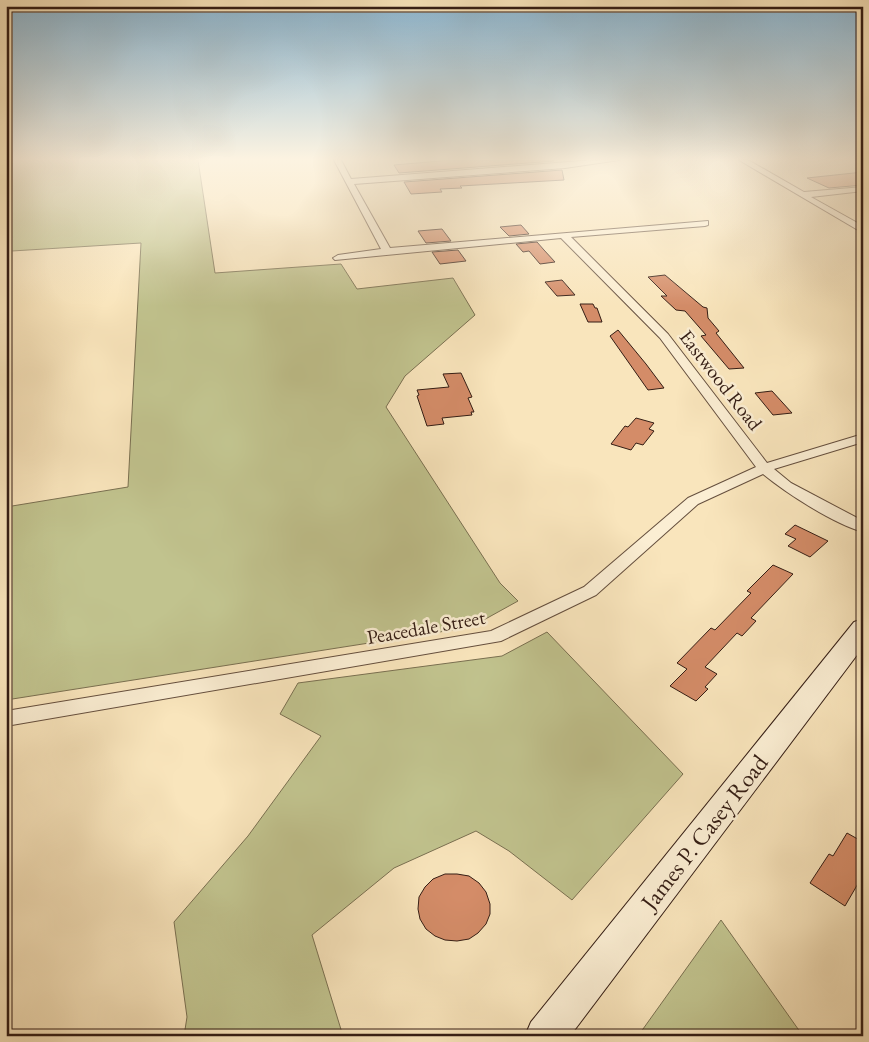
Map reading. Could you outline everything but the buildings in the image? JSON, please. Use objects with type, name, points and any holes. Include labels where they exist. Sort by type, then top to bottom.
[{"type":"main road","name":"James P. Casey Road","points":[[544,1036],[863,628]]},
{"type":"street","points":[[363,209],[387,251]]},
{"type":"street","points":[[826,209],[863,230]]},
{"type":"street","points":[[338,258],[387,251],[705,223]]},
{"type":"street","name":"Eastwood Road","points":[[564,236],[664,336],[764,468],[786,486],[863,527]]},
{"type":"street","name":"Peacedale Street","points":[[6,719],[495,637],[590,591],[693,501],[764,468],[863,438]]},
{"type":"green space","points":[[6,209],[205,209],[215,273],[341,264],[357,289],[453,278],[475,315],[405,376],[386,407],[500,583],[518,601],[471,627],[6,700],[6,507],[128,487],[141,243],[12,251],[6,254]]},
{"type":"green space","points":[[547,632],[683,774],[572,900],[509,851],[476,831],[394,868],[312,935],[343,1036],[184,1036],[187,1017],[174,922],[248,836],[321,736],[280,714],[298,683],[502,656]]},
{"type":"green space","points":[[721,920],[803,1036],[638,1036]]}]
